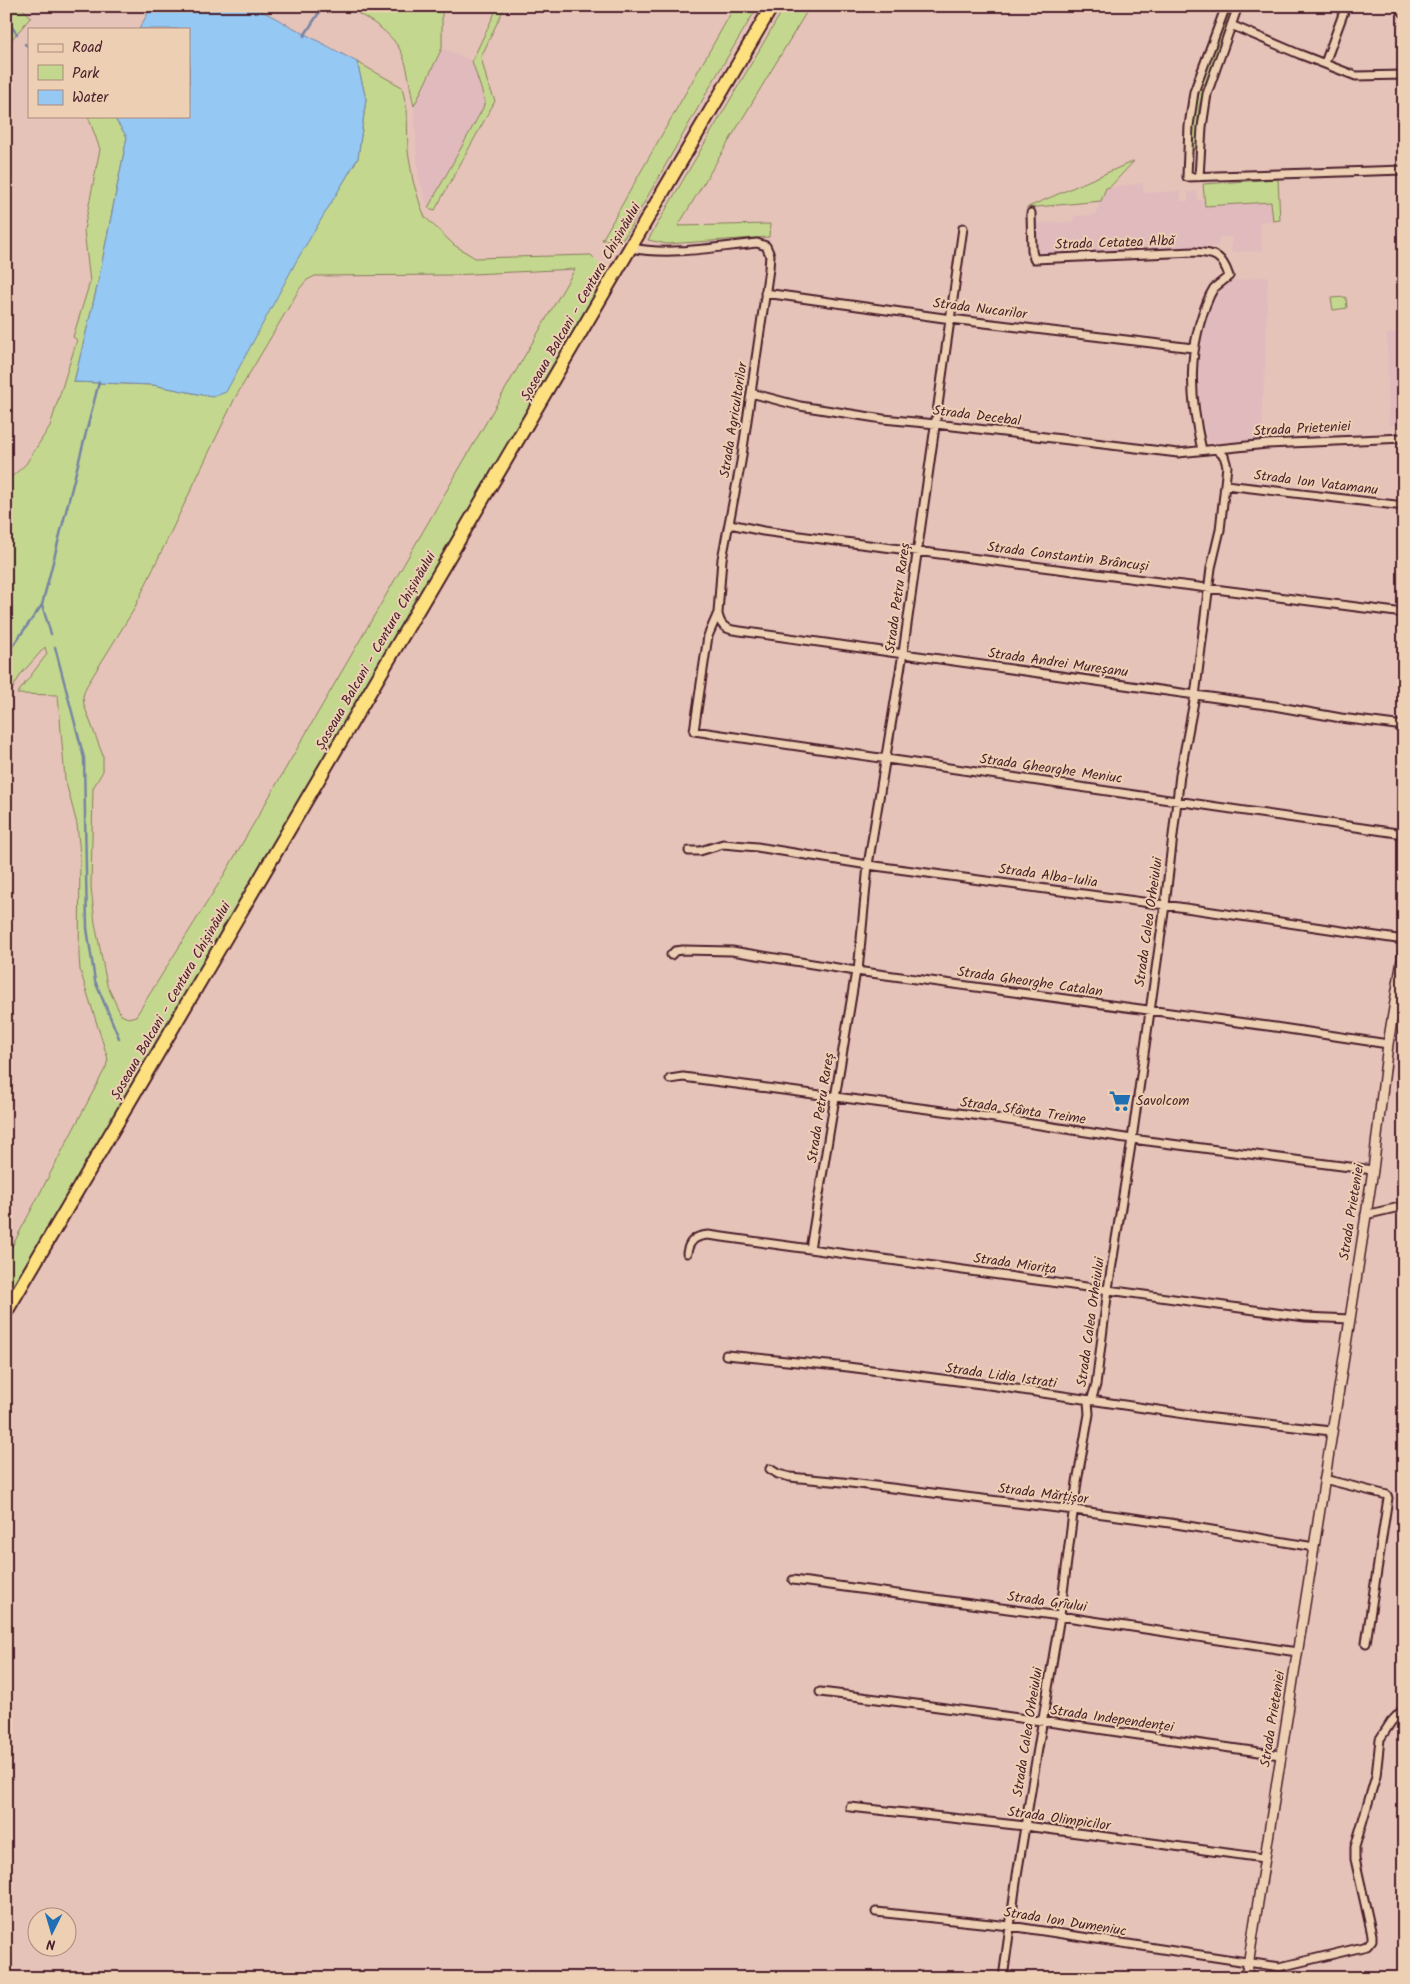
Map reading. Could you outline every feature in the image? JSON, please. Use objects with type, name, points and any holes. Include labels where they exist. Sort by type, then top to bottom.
[{"type":"highway","name":"Șoseaua Balcani - Centura Chișinăului","points":[[6,1312],[772,6]]},
{"type":"street","points":[[1226,6],[1194,92],[1189,126],[1187,177],[1404,170]]},
{"type":"street","points":[[1199,177],[1202,126],[1207,94],[1238,6]]},
{"type":"street","points":[[1325,63],[1346,6]]},
{"type":"street","points":[[1398,6],[1404,13]]},
{"type":"street","points":[[1231,25],[1356,76],[1404,75]]},
{"type":"street","name":"Strada Cetatea Albă","points":[[1031,213],[1032,252],[1034,259],[1209,253],[1218,257],[1225,264],[1229,276],[1214,288],[1210,295],[1194,348]]},
{"type":"street","name":"Strada Petru Rareș","points":[[810,1249],[836,1098],[847,1017],[857,971],[868,865],[902,653],[963,228]]},
{"type":"street","name":"Strada Agricultorilor","points":[[630,248],[646,251],[667,251],[757,243],[766,246],[770,255],[751,394],[730,524],[722,560],[718,613],[708,636],[694,731]]},
{"type":"street","name":"Strada Nucarilor","points":[[765,293],[951,319],[1194,348]]},
{"type":"street","points":[[1194,348],[1194,397],[1202,450]]},
{"type":"street","name":"Strada Decebal","points":[[751,394],[771,400],[860,416],[1132,449],[1178,453],[1202,450]]},
{"type":"street","name":"Strada Prieteniei","points":[[1202,450],[1267,444],[1404,438]]},
{"type":"street","name":"Strada Calea Orheiului","points":[[1003,1978],[1025,1826],[1060,1616],[1089,1414],[1089,1401],[1096,1385],[1108,1290],[1132,1140],[1165,904],[1177,801],[1195,696],[1212,562],[1220,530],[1227,466],[1224,456],[1216,449]]},
{"type":"street","name":"Strada Ion Vatamanu","points":[[1226,485],[1404,506]]},
{"type":"street","name":"Strada Constantin Brâncuși","points":[[730,524],[763,531],[1404,613]]},
{"type":"street","name":"Strada Andrei Mureșanu","points":[[718,613],[722,625],[727,629],[1404,726]]},
{"type":"street","name":"Strada Gheorghe Meniuc","points":[[694,731],[1404,834]]},
{"type":"street","name":"Strada Alba-Iulia","points":[[689,852],[724,844],[757,847],[868,865],[1165,904],[1404,940]]},
{"type":"street","name":"Strada Prieteniei","points":[[1246,1978],[1350,1320],[1373,1170],[1388,1044],[1404,948]]},
{"type":"street","name":"Strada Gheorghe Catalan","points":[[671,955],[675,951],[683,950],[732,951],[857,971],[1284,1028],[1388,1044]]},
{"type":"street","points":[[1392,1019],[1404,1014]]},
{"type":"street","name":"Strada Sfânta Treime","points":[[670,1079],[684,1077],[981,1116],[1132,1140],[1373,1170]]},
{"type":"street","points":[[1365,1215],[1404,1206]]},
{"type":"street","name":"Strada Miorița","points":[[687,1253],[690,1242],[696,1238],[708,1235],[1305,1317],[1350,1320]]},
{"type":"street","name":"Strada Lidia Istrati","points":[[726,1355],[848,1367],[989,1385],[1205,1417],[1332,1431]]},
{"type":"street","name":"Strada Mărțișor","points":[[770,1469],[778,1474],[790,1477],[1074,1510],[1314,1547]]},
{"type":"street","points":[[1324,1479],[1387,1495],[1388,1498],[1366,1643]]},
{"type":"street","name":"Strada Grîului","points":[[793,1580],[1060,1616],[1297,1652]]},
{"type":"street","name":"Strada Independenței","points":[[820,1692],[932,1705],[1043,1723],[1281,1755]]},
{"type":"street","points":[[1249,1963],[1280,1967],[1367,1946],[1370,1943],[1372,1935],[1355,1859],[1355,1847],[1376,1776],[1380,1739],[1391,1722],[1404,1708]]},
{"type":"street","name":"Strada Olimpicilor","points":[[850,1807],[1025,1826],[1264,1858]]},
{"type":"street","name":"Strada Ion Dumeniuc","points":[[876,1912],[1010,1926],[1249,1963]]},
{"type":"shaded area","points":[[442,48],[472,61],[485,101],[483,108],[428,208],[418,174],[414,106]]},
{"type":"shaded area","points":[[1142,183],[1144,193],[1181,191],[1181,201],[1188,201],[1188,192],[1197,192],[1198,200],[1205,200],[1206,206],[1272,202],[1273,221],[1260,222],[1262,251],[1231,252],[1232,237],[1219,237],[1218,246],[1035,255],[1035,223],[1073,222],[1074,216],[1092,215],[1096,212],[1106,188]]},
{"type":"shaded area","points":[[1268,276],[1264,390],[1262,400],[1263,440],[1208,443],[1199,400],[1198,351],[1202,329],[1212,298],[1228,282]]},
{"type":"shaded area","points":[[1404,332],[1404,425],[1389,425],[1387,334]]},
{"type":"green space","points":[[6,6],[20,6],[31,17],[6,46]]},
{"type":"green space","points":[[345,6],[442,6],[442,48],[414,106],[407,68],[403,56],[393,39],[362,15]]},
{"type":"green space","points":[[498,6],[505,6],[481,57],[487,81],[495,101],[435,210],[428,208],[483,108],[485,101],[472,61]]},
{"type":"green space","points":[[735,6],[758,6],[624,238],[602,240]]},
{"type":"green space","points":[[785,6],[810,6],[678,226],[770,224],[769,237],[667,244],[648,240]]},
{"type":"green space","points":[[1230,6],[1234,6],[1204,87],[1199,107],[1196,150],[1191,150],[1196,106],[1204,73]]},
{"type":"green space","points":[[357,62],[402,87],[407,110],[408,151],[413,181],[421,207],[425,217],[454,245],[475,258],[591,255],[610,274],[6,1302],[6,1258],[106,1067],[108,1059],[80,970],[80,854],[77,824],[65,779],[58,695],[17,694],[47,654],[45,647],[21,674],[6,700],[6,482],[26,464],[50,426],[77,340],[73,337],[90,282],[84,230],[100,149],[89,118],[114,118],[127,137],[97,287],[74,382],[153,385],[213,397],[358,158],[366,99]],"holes":[[[575,269],[221,880],[136,1016],[128,1018],[121,1015],[107,985],[95,923],[91,887],[93,788],[103,771],[103,756],[84,705],[83,696],[86,687],[133,611],[235,398],[300,288],[307,280],[315,276],[452,275]]]},
{"type":"green space","points":[[1134,161],[1110,187],[1106,188],[1101,201],[1026,208]]},
{"type":"green space","points":[[1278,179],[1280,220],[1273,221],[1271,202],[1205,206],[1203,184]]},
{"type":"green space","points":[[1346,297],[1347,308],[1333,310],[1331,298]]},
{"type":"water","points":[[152,6],[253,6],[357,62],[366,99],[358,158],[297,260],[226,392],[213,397],[153,385],[74,382],[97,287],[127,137],[114,118],[190,118],[190,28],[140,28]]},
{"type":"waterway","points":[[304,36],[320,11]]},
{"type":"waterway","points":[[6,23],[17,34]]},
{"type":"waterway","points":[[6,665],[11,648],[42,605],[99,382]]},
{"type":"waterway","points":[[42,605],[51,634]]},
{"type":"waterway","points":[[55,647],[84,758],[87,928],[95,981],[119,1038]]},
{"type":"place","name":"Savolcom","points":[[1120,1101]]}]
